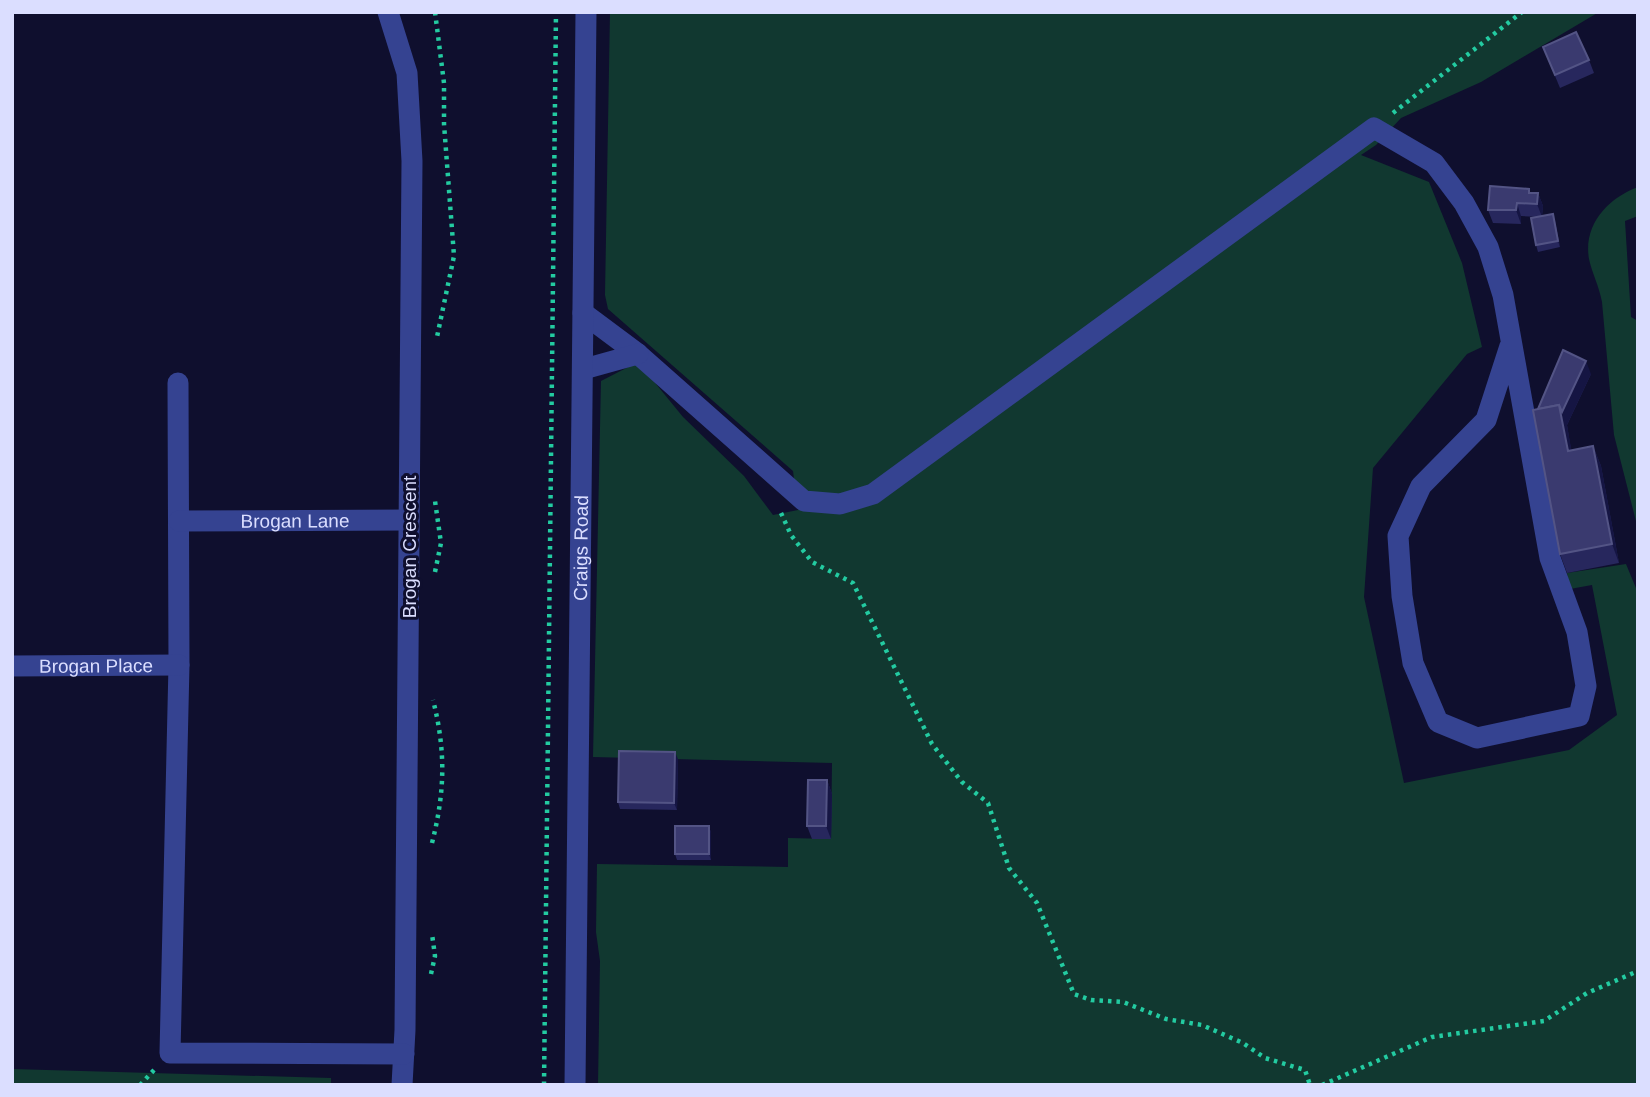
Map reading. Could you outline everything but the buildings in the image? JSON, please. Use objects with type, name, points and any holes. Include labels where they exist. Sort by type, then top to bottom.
[{"type":"street","name":"Brogan Crescent","points":[[387,12],[407,73],[412,161],[402,1085]]},
{"type":"street","name":"Craigs Road","points":[[575,1085],[586,12]]},
{"type":"street","points":[[583,313],[638,354],[804,501],[840,504],[873,494],[1374,128],[1434,163],[1464,204],[1488,247],[1503,295],[1550,558],[1577,632],[1586,686],[1578,716],[1477,738],[1438,722],[1413,663],[1402,596],[1398,536],[1421,486],[1486,420],[1510,346]]},
{"type":"street","points":[[584,369],[638,354]]},
{"type":"street","points":[[178,383],[179,665],[170,1053],[404,1054]]},
{"type":"street","name":"Brogan Lane","points":[[178,521],[410,520]]},
{"type":"street","name":"Brogan Place","points":[[12,666],[179,665]]},
{"type":"path","points":[[544,1085],[556,12]]},
{"type":"path","points":[[1374,128],[1522,12]]},
{"type":"path","points":[[778,477],[781,514],[791,535],[812,562],[853,583],[932,744],[962,782],[988,803],[1009,868],[1037,903],[1057,946],[1074,994],[1091,1000],[1123,1002],[1166,1019],[1202,1025],[1243,1043],[1265,1058],[1305,1070],[1310,1085]]},
{"type":"path","points":[[1322,1085],[1442,1036],[1544,1021],[1587,993],[1638,971]]},
{"type":"green space","points":[[610,12],[1599,12],[1481,82],[1401,118],[1376,145],[1361,155],[1429,182],[1462,263],[1482,347],[1467,354],[1373,468],[1364,597],[1404,783],[1569,750],[1617,715],[1592,585],[1570,589],[1567,573],[1626,564],[1638,593],[1638,1085],[598,1085],[600,961],[596,932],[597,864],[788,867],[788,838],[831,839],[832,763],[593,757],[601,381],[638,362],[683,417],[744,476],[773,515],[798,510],[793,471],[608,309],[605,295]]},
{"type":"green space","points":[[1638,187],[1638,216],[1625,221],[1631,317],[1638,321],[1638,529],[1614,435],[1602,302],[1590,264],[1588,247],[1594,224],[1600,214],[1617,198]]},
{"type":"green space","points":[[12,1069],[331,1078],[331,1085],[12,1085]]}]
